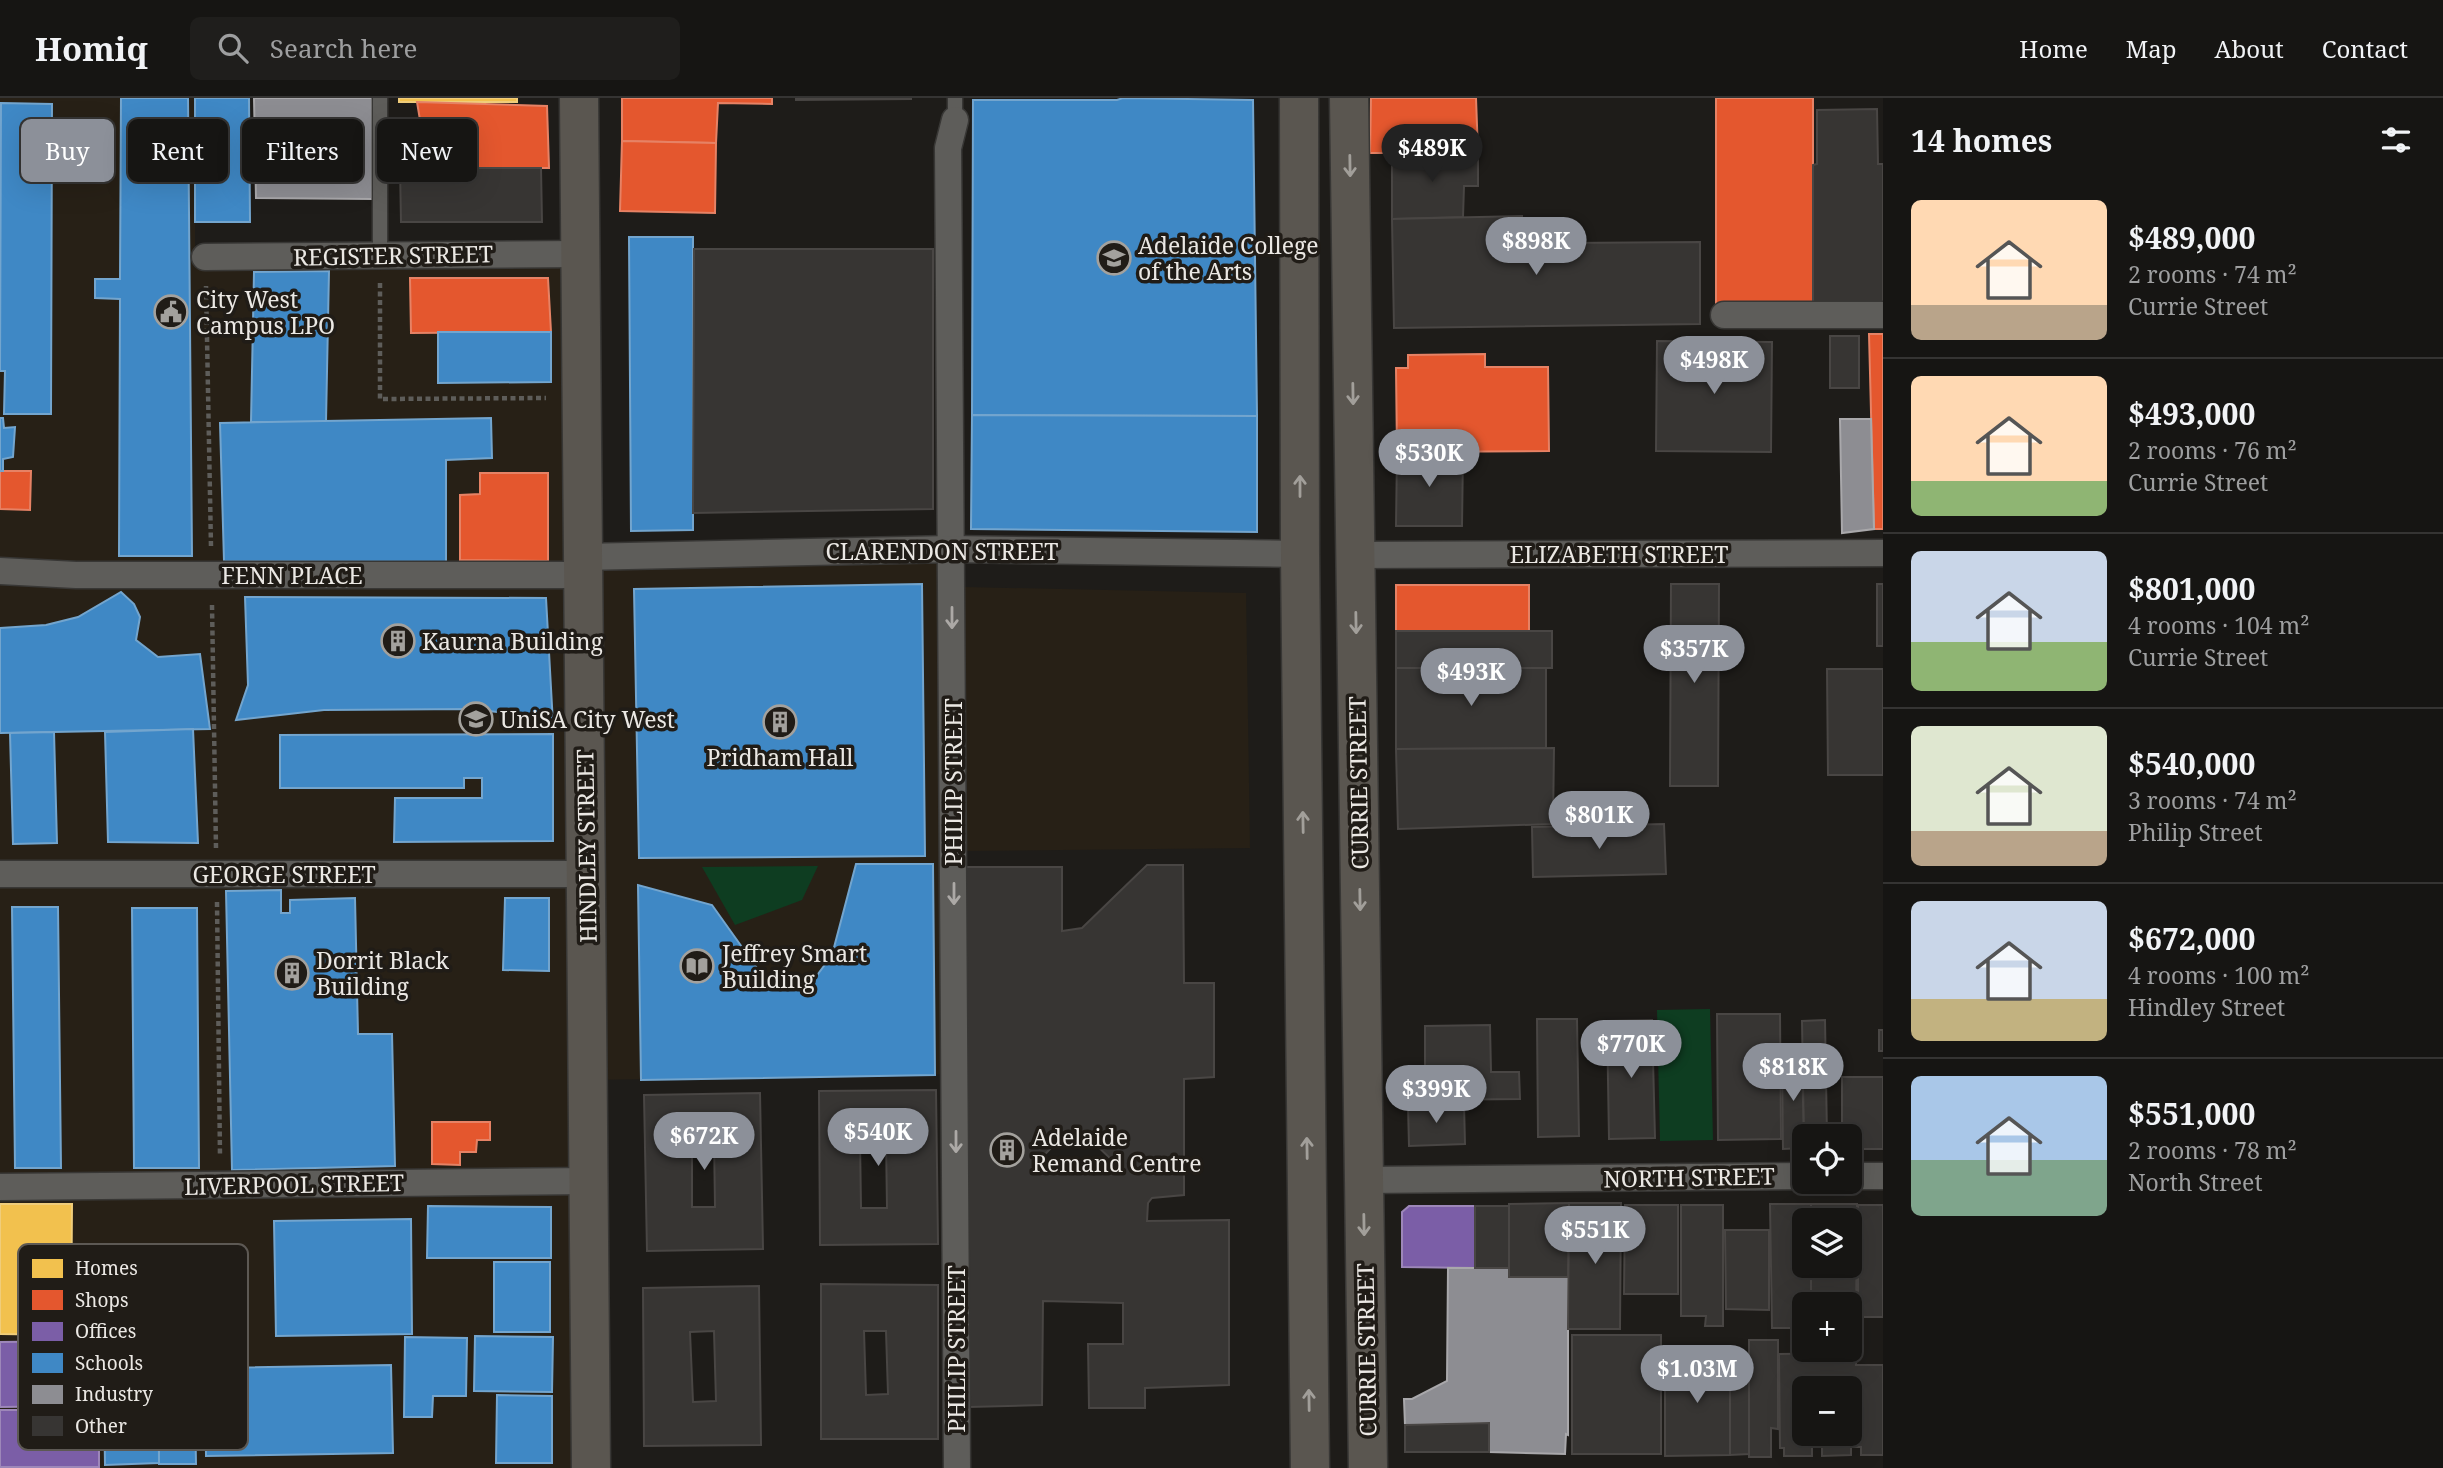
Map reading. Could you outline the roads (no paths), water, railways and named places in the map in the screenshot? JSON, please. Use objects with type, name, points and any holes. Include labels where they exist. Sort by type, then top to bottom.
[{"type":"main road","name":"HINDLEY STREET","points":[[579,98],[591,1468]]},
{"type":"main road","points":[[1299,98],[1300,554],[1310,1468]]},
{"type":"main road","name":"CURRIE STREET","points":[[1349,98],[1368,1468]]},
{"type":"street","name":"PHILIP STREET","points":[[955,109],[948,148],[957,1468]]},
{"type":"street","name":"REGISTER STREET","points":[[205,257],[580,254]]},
{"type":"street","points":[[1724,315],[1883,315]]},
{"type":"street","name":"CLARENDON STREET","points":[[583,566],[951,549],[1300,554]]},
{"type":"street","name":"ELIZABETH STREET","points":[[1355,555],[1883,553]]},
{"type":"street","name":"FENN PLACE","points":[[0,571],[76,575],[211,574],[583,566]]},
{"type":"street","name":"GEORGE STREET","points":[[0,874],[567,874]]},
{"type":"street","points":[[1862,1176],[1883,1175]]},
{"type":"street","name":"NORTH STREET","points":[[1364,1181],[1792,1176]]},
{"type":"street","name":"LIVERPOOL STREET","points":[[0,1187],[589,1181]]},
{"type":"lane","points":[[380,98],[380,255]]},
{"type":"place","name":"Adelaide College of the Arts","points":[[1114,258]]},
{"type":"place","name":"City West Campus LPO","points":[[171,312]]},
{"type":"place","name":"Kaurna Building","points":[[398,641]]},
{"type":"place","name":"UniSA City West","points":[[476,719]]},
{"type":"place","name":"Pridham Hall","points":[[780,722]]},
{"type":"place","name":"Jeffrey Smart Building","points":[[697,966]]},
{"type":"place","name":"Dorrit Black Building","points":[[292,973]]},
{"type":"place","name":"Adelaide Remand Centre","points":[[1007,1150]]}]
